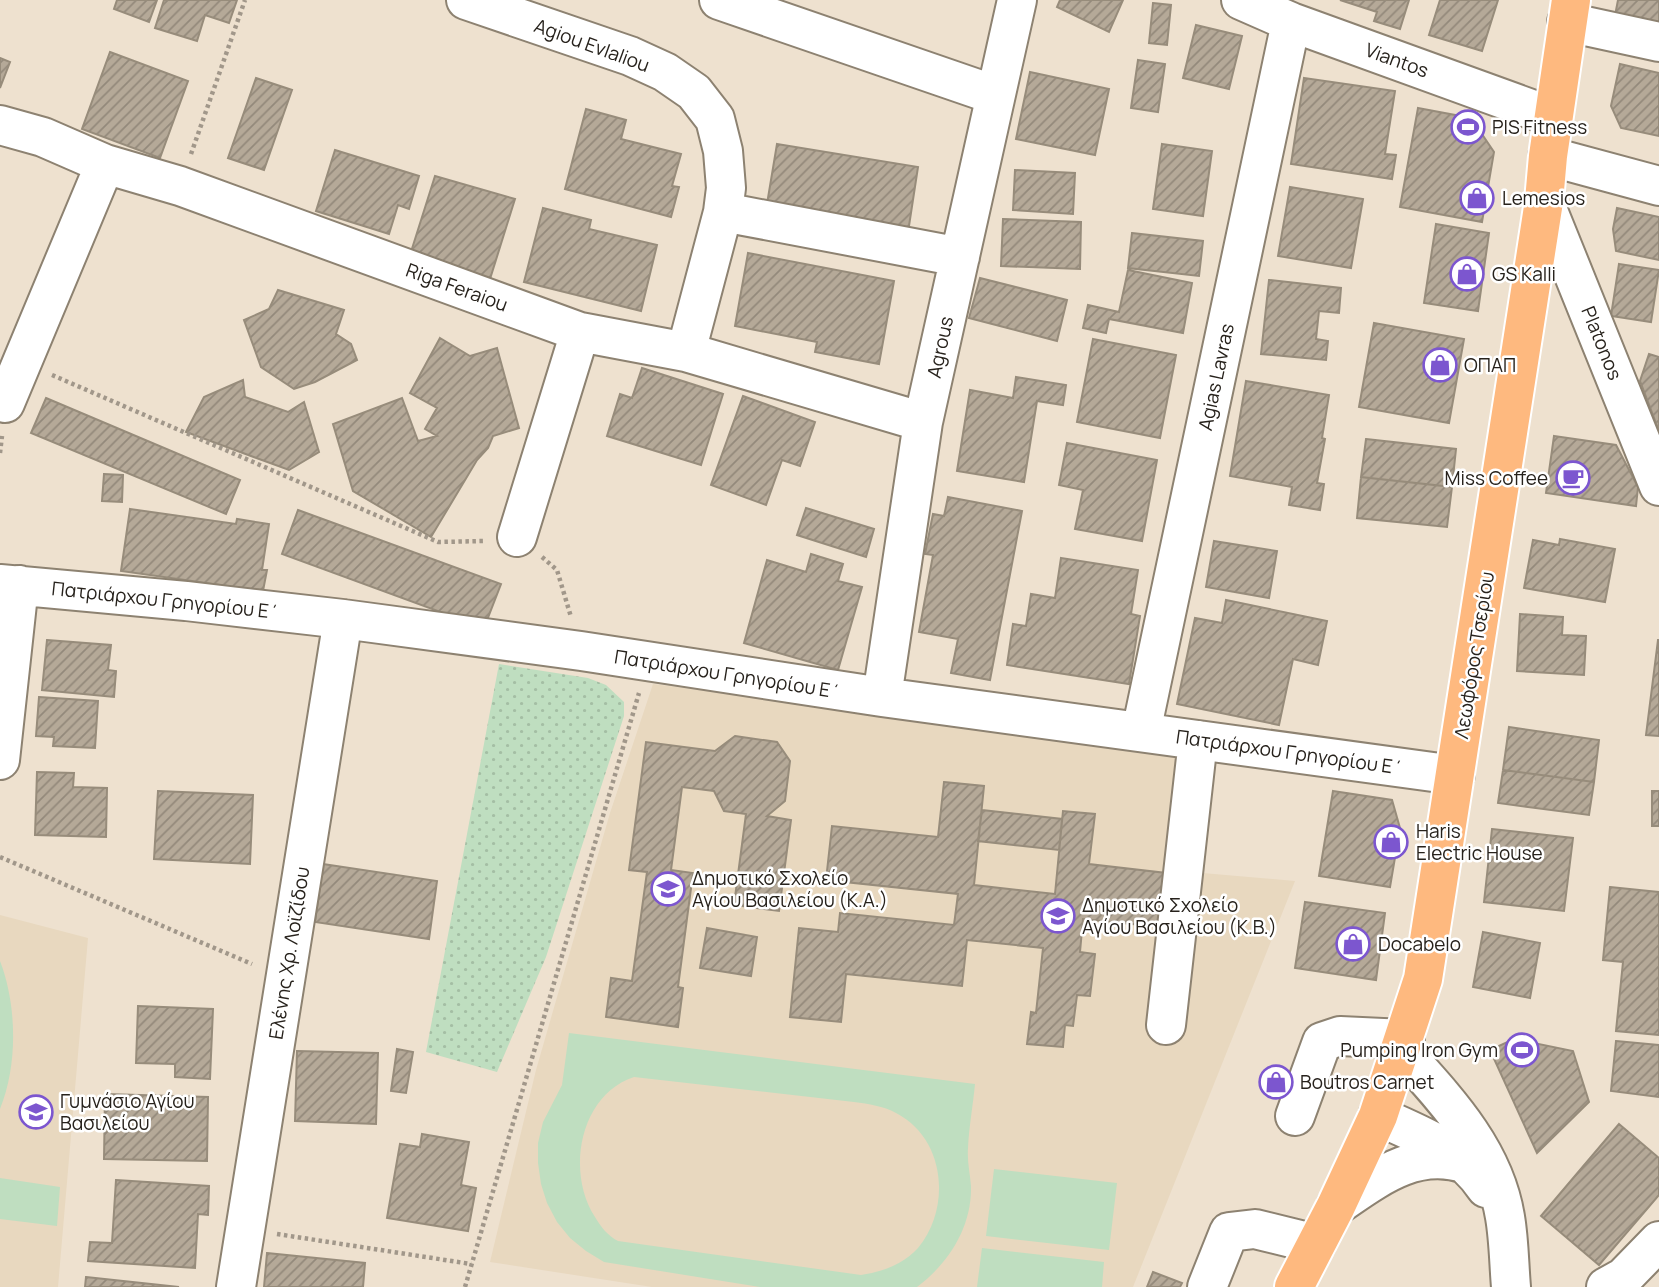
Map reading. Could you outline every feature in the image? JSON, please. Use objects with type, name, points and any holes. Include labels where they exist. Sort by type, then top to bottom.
[{"type":"main road","name":"Λεωφόρος Τσερίου","points":[[1294,1287],[1378,1116],[1423,979],[1544,201],[1569,11]]},
{"type":"street","name":"Agiou Evlaliou","points":[[466,0],[630,56],[665,72],[694,92],[715,119],[723,151],[726,188],[723,212],[686,352]]},
{"type":"street","points":[[719,0],[995,95]]},
{"type":"street","name":"Agrous","points":[[881,697],[923,422],[1017,0]]},
{"type":"street","name":"Viantos","points":[[1241,0],[1291,22],[1553,117]]},
{"type":"street","points":[[1569,11],[1659,42]]},
{"type":"street","name":"Agias Lavras","points":[[1141,732],[1291,22]]},
{"type":"street","name":"Riga Feraiou","points":[[0,125],[43,137],[105,164],[180,186],[580,332],[686,352],[923,422]]},
{"type":"street","points":[[1548,156],[1659,186]]},
{"type":"street","points":[[5,403],[105,164]]},
{"type":"street","name":"Platonos","points":[[1544,201],[1659,486]]},
{"type":"street","points":[[723,212],[960,257]]},
{"type":"street","points":[[517,537],[580,332]]},
{"type":"street","points":[[0,760],[10,584]]},
{"type":"street","name":"Πατριάρχου Γρηγορίου Ε΄","points":[[10,584],[342,619],[581,651],[881,697],[1455,775]]},
{"type":"street","name":"Ελένης Χρ. Λοϊζίδου","points":[[236,1287],[342,619]]},
{"type":"street","points":[[814,687],[854,670],[888,648]]},
{"type":"street","points":[[1166,1026],[1199,740]]},
{"type":"street","points":[[1295,1116],[1322,1042],[1340,1037],[1403,1044],[1469,1130],[1488,1163],[1505,1216],[1511,1287]]},
{"type":"street","points":[[1378,1116],[1437,1142],[1468,1165],[1475,1171],[1505,1216]]},
{"type":"street","points":[[1336,1206],[1391,1169],[1409,1163],[1442,1159],[1468,1165]]},
{"type":"street","points":[[1206,1287],[1229,1232],[1255,1229],[1316,1244]]},
{"type":"street","points":[[1606,1287],[1624,1278],[1659,1241]]},
{"type":"path","points":[[180,186],[245,0]]},
{"type":"path","points":[[23,362],[438,542],[471,543],[517,537],[557,570],[581,651]]},
{"type":"path","points":[[465,1287],[648,662]]},
{"type":"path","points":[[0,857],[285,978]]},
{"type":"path","points":[[245,1229],[471,1264]]},
{"type":"shaded area","points":[[653,684],[1208,755],[1191,872],[1295,881],[1133,1287],[652,1287],[490,1262],[536,1070],[610,813]]},
{"type":"shaded area","name":"Γυμνάσιο Αγίου Βασιλείου","points":[[0,915],[88,938],[58,1287],[0,1287]]},
{"type":"green space","points":[[499,664],[588,678],[606,685],[624,702],[624,716],[546,957],[497,1072],[426,1052]]},
{"type":"green space","points":[[0,961],[10,996],[13,1035],[10,1074],[0,1109]]},
{"type":"green space","points":[[569,1033],[975,1084],[968,1153],[970,1201],[963,1230],[939,1267],[917,1287],[760,1287],[604,1262],[570,1238],[557,1222],[541,1184],[538,1143],[543,1122],[562,1085]],"holes":[[[634,1077],[854,1102],[886,1109],[912,1124],[925,1139],[938,1174],[939,1194],[929,1231],[912,1254],[877,1272],[861,1275],[618,1241],[602,1228],[586,1199],[580,1158],[583,1137],[590,1118],[601,1100],[615,1086]]]},
{"type":"green space","points":[[994,1169],[1117,1183],[1109,1250],[986,1236]]},
{"type":"green space","points":[[0,1178],[60,1187],[57,1226],[0,1219]]},
{"type":"green space","points":[[982,1248],[1104,1262],[1102,1287],[977,1287]]},
{"type":"building","points":[[117,0],[157,0],[149,22],[114,9]]},
{"type":"building","points":[[164,0],[237,0],[229,23],[205,15],[197,41],[155,28]]},
{"type":"building","points":[[1060,0],[1123,0],[1109,32],[1057,7]]},
{"type":"building","points":[[1340,0],[1409,0],[1400,29],[1374,21],[1377,12]]},
{"type":"building","points":[[1440,0],[1498,0],[1482,51],[1429,35]]},
{"type":"building","points":[[1618,0],[1659,0],[1659,40],[1612,31]]},
{"type":"building","points":[[1153,3],[1171,5],[1167,45],[1149,43]]},
{"type":"building","points":[[1196,25],[1242,36],[1229,89],[1183,78]]},
{"type":"building","points":[[110,52],[188,81],[160,158],[82,129]]},
{"type":"building","points":[[0,58],[10,62],[0,88]]},
{"type":"building","points":[[1138,60],[1165,64],[1158,112],[1131,108]]},
{"type":"building","points":[[1620,64],[1659,73],[1659,136],[1621,128],[1611,106]]},
{"type":"building","points":[[1030,72],[1109,89],[1095,155],[1016,139]]},
{"type":"building","points":[[256,78],[292,90],[264,170],[228,158]]},
{"type":"building","points":[[1304,78],[1395,91],[1385,154],[1396,155],[1392,179],[1291,164]]},
{"type":"building","points":[[1418,108],[1471,118],[1494,152],[1482,222],[1400,207]]},
{"type":"building","points":[[586,109],[626,120],[621,139],[681,154],[672,186],[679,187],[671,217],[565,189]]},
{"type":"building","points":[[777,144],[918,167],[907,239],[765,216]]},
{"type":"building","points":[[1162,144],[1212,151],[1203,216],[1153,209]]},
{"type":"building","points":[[335,150],[419,176],[409,209],[398,205],[389,234],[316,211]]},
{"type":"building","points":[[1015,170],[1075,173],[1073,214],[1013,210]]},
{"type":"building","points":[[435,176],[515,199],[490,279],[410,255]]},
{"type":"building","points":[[1290,187],[1363,199],[1351,268],[1278,256]]},
{"type":"building","points":[[543,208],[591,220],[589,229],[657,245],[641,311],[524,282]]},
{"type":"building","points":[[1617,208],[1659,217],[1659,260],[1616,251],[1613,229]]},
{"type":"building","points":[[1003,219],[1081,222],[1080,269],[1001,266]]},
{"type":"building","points":[[1436,224],[1489,233],[1478,311],[1424,303]]},
{"type":"building","points":[[1132,233],[1203,241],[1199,276],[1128,268]]},
{"type":"building","points":[[748,253],[894,281],[879,364],[815,352],[817,342],[735,326]]},
{"type":"building","points":[[1619,264],[1659,270],[1651,322],[1611,316]]},
{"type":"building","points":[[1128,270],[1192,283],[1183,333],[1109,319],[1106,333],[1083,328],[1088,305],[1119,312]]},
{"type":"building","points":[[980,278],[1067,300],[1057,341],[969,318]]},
{"type":"building","points":[[1269,280],[1341,288],[1339,313],[1319,311],[1316,339],[1328,341],[1326,360],[1261,354]]},
{"type":"building","points":[[278,290],[344,310],[336,334],[351,344],[357,360],[315,382],[294,389],[261,367],[244,320],[269,309]]},
{"type":"building","points":[[1374,323],[1464,339],[1449,423],[1359,407]]},
{"type":"building","points":[[440,338],[470,356],[497,348],[519,428],[493,436],[431,537],[353,491],[333,424],[402,398],[418,441],[437,436],[425,429],[437,408],[410,393]]},
{"type":"building","points":[[1093,339],[1176,355],[1160,438],[1077,422]]},
{"type":"building","points":[[1649,354],[1659,357],[1659,431],[1640,381]]},
{"type":"building","points":[[642,368],[723,394],[701,465],[607,436],[620,394],[632,398]]},
{"type":"building","points":[[1016,377],[1066,385],[1063,405],[1037,401],[1024,482],[957,471],[970,390],[1013,398]]},
{"type":"building","points":[[243,380],[245,397],[288,412],[304,402],[319,452],[289,470],[186,432],[204,397]]},
{"type":"building","points":[[1246,381],[1329,395],[1317,483],[1324,484],[1320,510],[1289,505],[1292,487],[1230,476]]},
{"type":"building","points":[[743,396],[815,422],[800,466],[782,460],[766,505],[711,485]]},
{"type":"building","points":[[46,398],[240,480],[226,514],[31,433]]},
{"type":"building","points":[[1554,436],[1616,445],[1638,487],[1636,506],[1546,493]]},
{"type":"building","points":[[1366,439],[1456,449],[1452,487],[1361,477]]},
{"type":"building","points":[[1067,443],[1157,460],[1142,541],[1075,529],[1083,490],[1059,485]]},
{"type":"building","points":[[104,474],[123,475],[122,502],[102,501]]},
{"type":"building","points":[[1361,477],[1452,487],[1447,527],[1357,518]]},
{"type":"building","points":[[948,497],[1022,511],[990,680],[951,673],[958,639],[919,632],[933,555],[925,554],[933,514],[944,516]]},
{"type":"building","points":[[806,508],[874,529],[866,557],[797,535]]},
{"type":"building","points":[[130,509],[236,524],[237,519],[269,524],[262,570],[267,570],[263,591],[121,571]]},
{"type":"building","points":[[298,510],[501,584],[484,628],[282,554]]},
{"type":"building","points":[[1560,539],[1615,549],[1605,602],[1524,588],[1533,540],[1559,545]]},
{"type":"building","points":[[1214,541],[1277,551],[1269,598],[1206,587]]},
{"type":"building","points":[[811,554],[843,564],[838,581],[862,587],[838,670],[744,643],[767,560],[806,572]]},
{"type":"building","points":[[1061,558],[1138,570],[1131,614],[1140,616],[1129,684],[1007,665],[1013,624],[1026,626],[1031,594],[1055,598]]},
{"type":"building","points":[[1226,600],[1327,621],[1318,665],[1293,659],[1279,725],[1177,704],[1195,618],[1222,623]]},
{"type":"building","points":[[1520,614],[1563,617],[1562,635],[1586,636],[1584,675],[1517,671]]},
{"type":"building","points":[[47,640],[111,645],[108,670],[116,671],[114,697],[42,690]]},
{"type":"building","points":[[1659,640],[1659,736],[1646,735]]},
{"type":"building","points":[[39,697],[98,701],[95,748],[53,746],[54,737],[36,736]]},
{"type":"building","points":[[1509,727],[1599,740],[1594,782],[1503,770]]},
{"type":"building","name":"Δημοτικό Σχολείο Αγίου Βασιλείου (Κ.Α.)","points":[[735,736],[777,742],[790,761],[785,801],[767,816],[791,820],[779,911],[734,905],[746,814],[724,811],[714,791],[682,787],[671,870],[693,873],[678,987],[683,988],[678,1027],[606,1017],[611,978],[632,981],[647,872],[629,870],[646,742],[715,751]]},
{"type":"building","points":[[1503,770],[1594,782],[1589,815],[1498,803]]},
{"type":"building","points":[[37,772],[74,773],[73,787],[107,788],[106,837],[35,835]]},
{"type":"building","name":"Δημοτικό Σχολείο Αγίου Βασιλείου (Κ.Β.)","points":[[944,782],[984,786],[974,885],[1055,894],[1063,811],[1095,814],[1089,864],[1166,873],[1160,927],[1083,919],[1080,952],[1095,954],[1090,996],[1077,995],[1073,1026],[1065,1025],[1063,1047],[1027,1044],[1031,1012],[1036,1013],[1043,948],[967,940],[962,986],[846,974],[841,1022],[790,1017],[799,928],[838,932],[840,913],[954,925],[958,894],[826,880],[832,826],[938,837]]},
{"type":"building","points":[[158,791],[253,795],[250,864],[154,859]]},
{"type":"building","points":[[1333,791],[1392,800],[1400,828],[1390,887],[1319,876]]},
{"type":"building","points":[[1652,791],[1659,791],[1659,826],[1652,826]]},
{"type":"building","points":[[982,810],[1062,819],[1059,850],[978,841]]},
{"type":"building","points":[[1492,829],[1573,838],[1564,911],[1484,902]]},
{"type":"building","points":[[323,864],[437,881],[429,939],[315,922]]},
{"type":"building","points":[[1610,887],[1659,892],[1659,1035],[1616,1031],[1623,962],[1603,960]]},
{"type":"building","points":[[1305,902],[1385,913],[1376,980],[1295,968]]},
{"type":"building","points":[[707,928],[757,937],[751,976],[700,968]]},
{"type":"building","points":[[1483,932],[1540,943],[1530,998],[1473,987]]},
{"type":"building","points":[[138,1006],[213,1009],[210,1079],[175,1077],[175,1064],[136,1063]]},
{"type":"building","points":[[1514,1039],[1573,1051],[1589,1102],[1537,1153],[1490,1050]]},
{"type":"building","points":[[1616,1041],[1659,1045],[1659,1097],[1611,1091]]},
{"type":"building","points":[[397,1049],[413,1052],[406,1093],[391,1091]]},
{"type":"building","points":[[297,1051],[378,1053],[376,1124],[295,1121]]},
{"type":"building","points":[[105,1094],[208,1097],[207,1161],[104,1159]]},
{"type":"building","points":[[1619,1124],[1659,1158],[1659,1195],[1599,1265],[1541,1216]]},
{"type":"building","points":[[422,1134],[469,1142],[461,1185],[476,1188],[468,1231],[387,1218],[400,1144],[420,1147]]},
{"type":"building","points":[[116,1180],[209,1186],[208,1215],[198,1214],[195,1268],[88,1261],[90,1242],[112,1243]]},
{"type":"building","points":[[267,1253],[365,1263],[363,1287],[264,1287]]},
{"type":"building","points":[[1153,1272],[1182,1283],[1180,1287],[1147,1287]]},
{"type":"building","points":[[86,1277],[179,1287],[85,1287]]},
{"type":"place","name":"PIS Fitness","points":[[1468,127]]},
{"type":"place","name":"Lemesios","points":[[1477,198]]},
{"type":"place","name":"GS Kalli","points":[[1467,274]]},
{"type":"place","name":"ΟΠΑΠ","points":[[1440,365]]},
{"type":"place","name":"Miss Coffee","points":[[1573,478]]},
{"type":"place","name":"Haris Electric House","points":[[1391,842]]},
{"type":"place","name":"Δημοτικό Σχολείο Αγίου Βασιλείου (Κ.Α.)","points":[[668,889]]},
{"type":"place","name":"Δημοτικό Σχολείο Αγίου Βασιλείου (Κ.Β.)","points":[[1058,916]]},
{"type":"place","name":"Docabelo","points":[[1353,944]]},
{"type":"place","name":"Pumping Iron Gym","points":[[1522,1050]]},
{"type":"place","name":"Boutros Carnet","points":[[1276,1082]]},
{"type":"place","name":"Γυμνάσιο Αγίου Βασιλείου","points":[[36,1112]]}]
